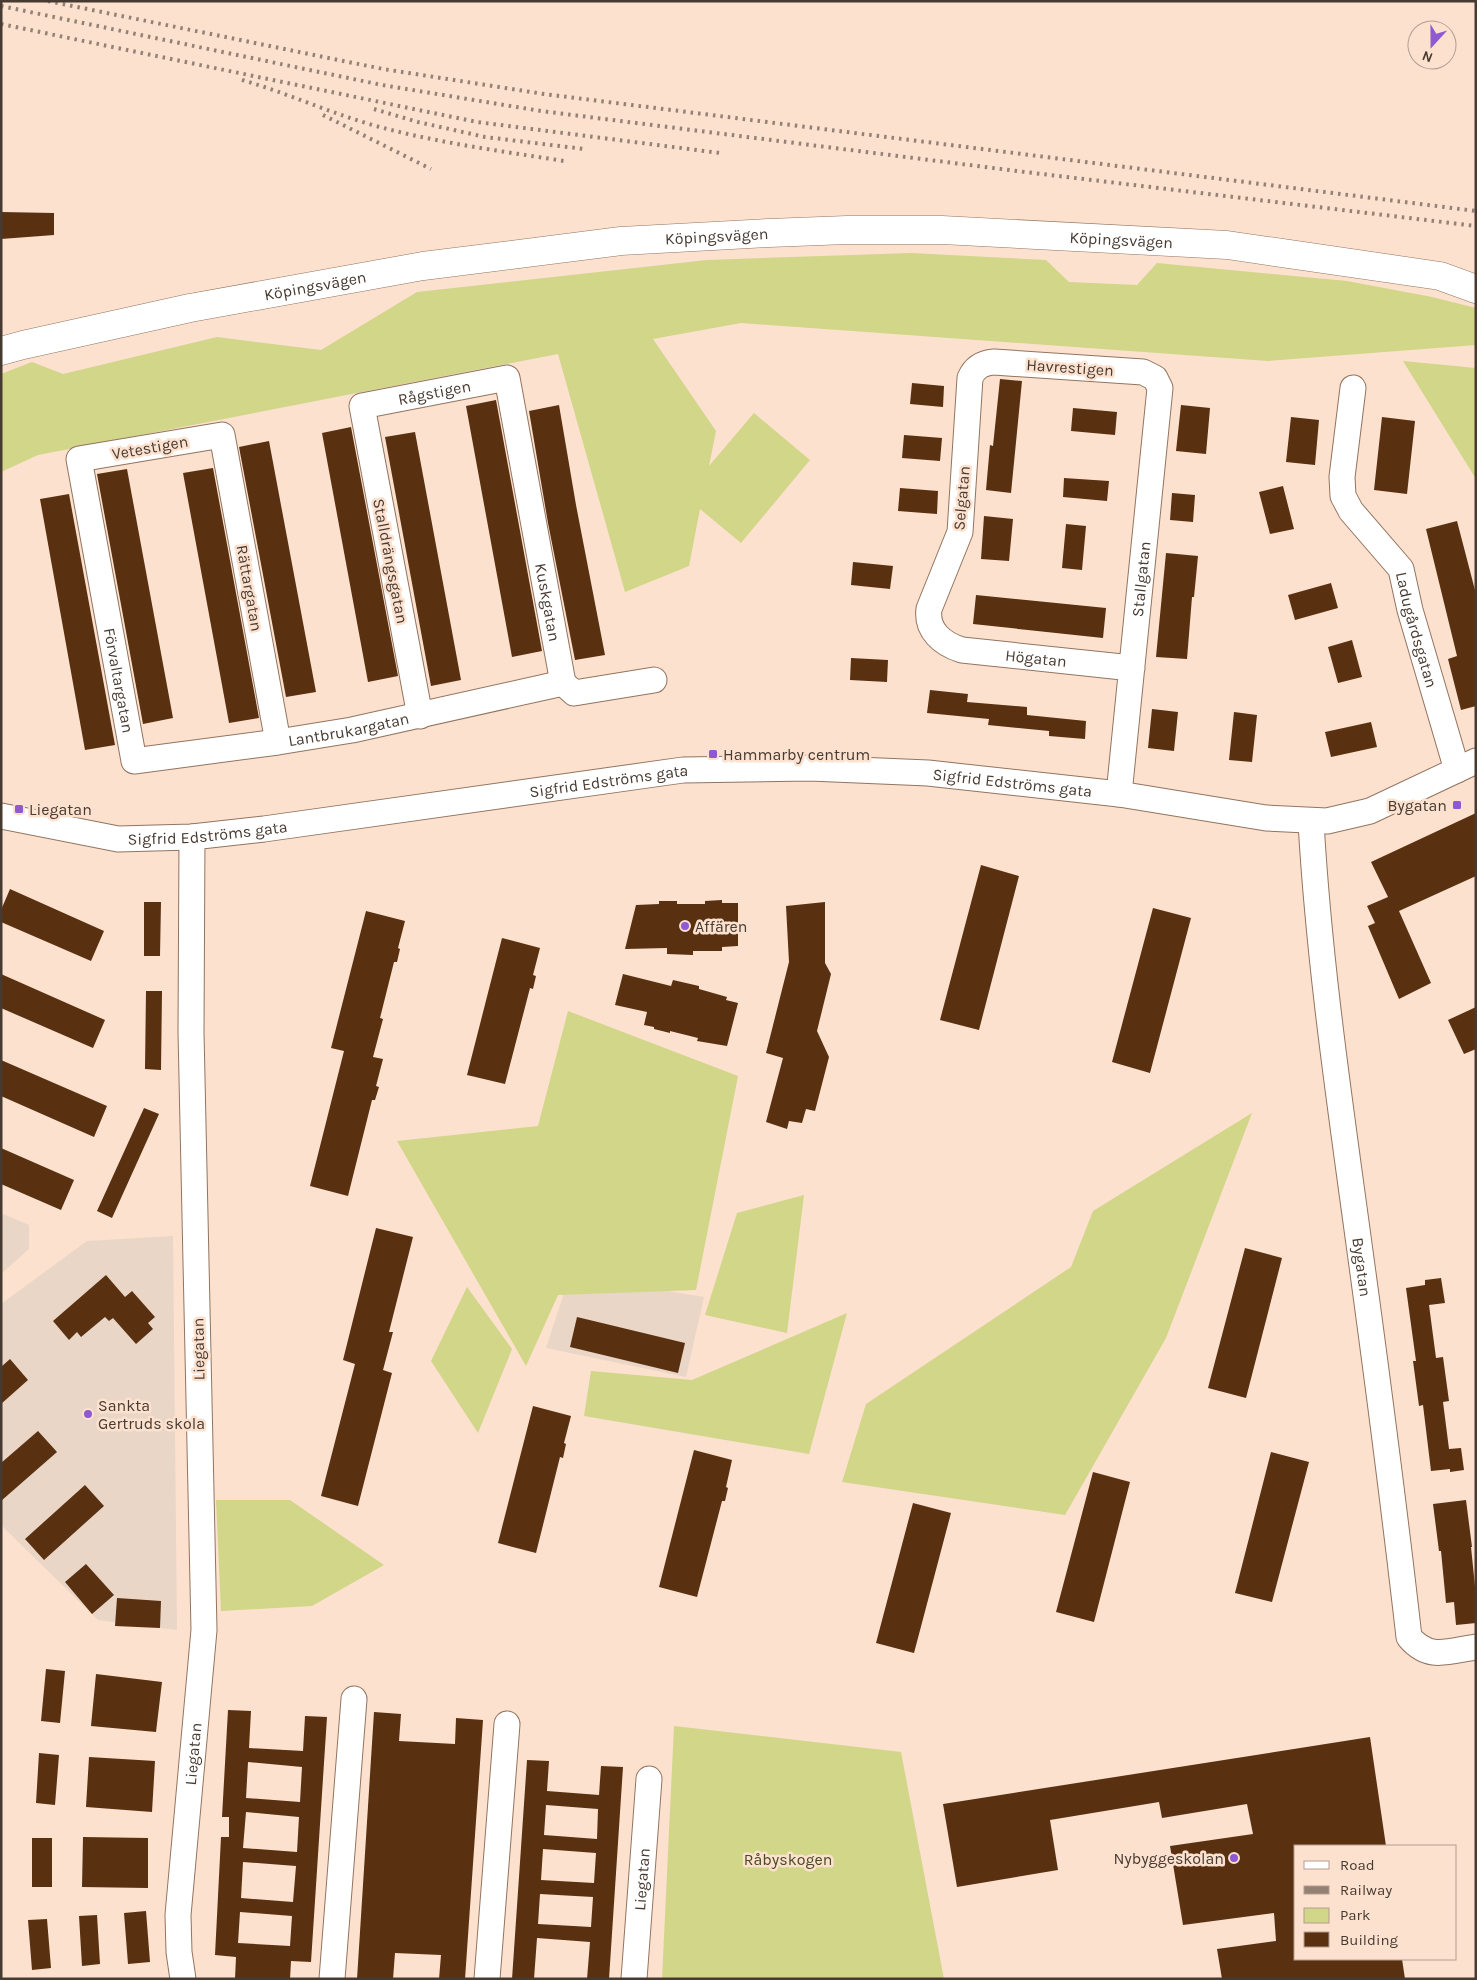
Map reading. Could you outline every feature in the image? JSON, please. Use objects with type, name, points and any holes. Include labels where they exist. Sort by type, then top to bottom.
[{"type":"main road","name":"Köpingsvägen","points":[[1,351],[190,308],[423,266],[621,241],[769,233],[847,230],[942,230],[1227,245],[1440,276],[1476,289]]},
{"type":"main road","name":"Köpingsvägen","points":[[1440,276],[1476,273]]},
{"type":"street","name":"Havrestigen","points":[[998,362],[1143,372]]},
{"type":"street","name":"Selgatan","points":[[944,642],[934,632],[928,619],[933,597],[960,532],[970,378],[972,373],[982,364],[998,362]]},
{"type":"street","name":"Stallgatan","points":[[1119,794],[1160,388],[1155,378],[1143,372]]},
{"type":"street","name":"Rågstigen","points":[[362,406],[507,378]]},
{"type":"street","name":"Kuskgatan","points":[[507,378],[563,683]]},
{"type":"street","name":"Ladugårdsgatan","points":[[1353,388],[1342,477],[1343,496],[1351,511],[1401,568],[1410,610],[1466,766]]},
{"type":"street","name":"Stalldrängsgatan","points":[[362,406],[420,716]]},
{"type":"street","name":"Vetestigen","points":[[78,459],[222,435]]},
{"type":"street","name":"Rättargatan","points":[[222,435],[278,742]]},
{"type":"street","name":"Förvaltargatan","points":[[78,459],[134,761],[278,742]]},
{"type":"street","name":"Högatan","points":[[944,642],[962,650],[1132,668]]},
{"type":"street","points":[[420,716],[563,683],[574,693],[654,680]]},
{"type":"street","name":"Lantbrukargatan","points":[[278,742],[420,716]]},
{"type":"street","name":"Sigfrid Edströms gata","points":[[1,816],[118,839],[192,837],[264,829],[683,770],[792,768],[928,773],[1119,794],[1266,818],[1311,822],[1341,819],[1370,811],[1466,766]]},
{"type":"street","name":"Bygatan","points":[[1311,822],[1316,900],[1337,1079],[1386,1445],[1409,1637],[1417,1647],[1430,1654],[1476,1647]]},
{"type":"street","name":"Liegatan","points":[[183,1979],[179,1952],[178,1915],[204,1630],[191,1032],[192,837]]},
{"type":"street","points":[[332,1979],[354,1699]]},
{"type":"street","points":[[487,1979],[507,1724]]},
{"type":"street","name":"Liegatan","points":[[634,1979],[649,1779]]},
{"type":"shaded area","points":[[1,1213],[29,1225],[29,1249],[1,1274]]},
{"type":"shaded area","name":"Sankta Gertruds skola","points":[[173,1236],[177,1630],[98,1620],[1,1525],[1,1304],[87,1241]]},
{"type":"shaded area","points":[[570,1275],[704,1297],[686,1377],[546,1348]]},
{"type":"green space","points":[[911,253],[1046,260],[1069,282],[1137,285],[1157,263],[1347,281],[1432,297],[1476,308],[1476,345],[1268,361],[741,323],[653,339],[716,431],[709,466],[754,413],[810,460],[741,543],[700,509],[689,566],[625,592],[558,354],[38,455],[1,472],[1,374],[32,362],[63,374],[217,337],[321,350],[417,292],[707,260]]},
{"type":"green space","points":[[1403,361],[1476,368],[1476,479]]},
{"type":"green space","points":[[568,1011],[738,1076],[696,1290],[558,1295],[526,1366],[397,1141],[538,1126]]},
{"type":"green space","points":[[1252,1113],[1166,1338],[1065,1515],[842,1482],[866,1404],[1071,1267],[1093,1211]]},
{"type":"green space","points":[[804,1195],[787,1333],[705,1315],[737,1213]]},
{"type":"green space","points":[[467,1287],[512,1349],[478,1433],[431,1361]]},
{"type":"green space","points":[[847,1313],[809,1454],[584,1416],[591,1371],[692,1380]]},
{"type":"green space","points":[[216,1500],[290,1500],[384,1565],[312,1606],[221,1611]]},
{"type":"green space","name":"Råbyskogen","points":[[674,1726],[901,1752],[944,1979],[662,1979]]},
{"type":"building","points":[[1,212],[54,213],[54,235],[1,239]]},
{"type":"building","points":[[1000,379],[1022,381],[1011,493],[986,490],[990,445],[993,446]]},
{"type":"building","points":[[912,383],[944,386],[943,407],[910,404]]},
{"type":"building","points":[[496,400],[542,651],[512,657],[466,406]]},
{"type":"building","points":[[559,405],[605,655],[575,660],[548,523],[529,411]]},
{"type":"building","points":[[1181,405],[1210,408],[1206,454],[1176,451]]},
{"type":"building","points":[[1073,408],[1117,412],[1115,435],[1071,431]]},
{"type":"building","points":[[1291,417],[1319,420],[1315,465],[1286,462]]},
{"type":"building","points":[[1382,417],[1415,421],[1407,494],[1374,490]]},
{"type":"building","points":[[351,427],[398,676],[368,682],[322,433]]},
{"type":"building","points":[[415,432],[461,680],[431,686],[385,437]]},
{"type":"building","points":[[904,435],[942,438],[940,461],[902,458]]},
{"type":"building","points":[[269,441],[316,692],[286,697],[239,447]]},
{"type":"building","points":[[213,468],[259,718],[229,723],[183,473]]},
{"type":"building","points":[[127,469],[173,718],[143,724],[97,474]]},
{"type":"building","points":[[1064,478],[1109,481],[1107,501],[1063,497]]},
{"type":"building","points":[[1283,486],[1294,529],[1270,534],[1259,492]]},
{"type":"building","points":[[900,488],[938,491],[937,514],[898,511]]},
{"type":"building","points":[[1172,493],[1195,495],[1193,522],[1170,520]]},
{"type":"building","points":[[69,494],[115,745],[85,750],[40,499]]},
{"type":"building","points":[[984,516],[1013,519],[1009,561],[981,559]]},
{"type":"building","points":[[1457,521],[1476,594],[1476,706],[1461,710],[1448,659],[1457,656],[1426,529]]},
{"type":"building","points":[[1066,524],[1086,526],[1082,570],[1062,568]]},
{"type":"building","points":[[1166,553],[1198,556],[1194,597],[1192,597],[1187,659],[1156,657]]},
{"type":"building","points":[[853,562],[893,566],[890,589],[851,585]]},
{"type":"building","points":[[1331,583],[1338,608],[1295,620],[1288,595]]},
{"type":"building","points":[[976,595],[1106,608],[1103,638],[973,624]]},
{"type":"building","points":[[1352,640],[1362,677],[1338,683],[1328,647]]},
{"type":"building","points":[[851,658],[888,660],[887,682],[850,680]]},
{"type":"building","points":[[930,690],[968,694],[967,702],[1027,707],[1027,715],[1086,721],[1085,739],[1049,736],[1049,731],[988,725],[989,719],[927,713]]},
{"type":"building","points":[[1152,709],[1178,712],[1174,751],[1148,748]]},
{"type":"building","points":[[1234,712],[1257,715],[1252,762],[1229,760]]},
{"type":"building","points":[[1371,722],[1377,747],[1331,757],[1325,732]]},
{"type":"building","points":[[1476,813],[1476,876],[1399,911],[1431,983],[1399,999],[1368,926],[1375,923],[1367,906],[1388,897],[1371,862]]},
{"type":"building","points":[[981,865],[1019,876],[979,1030],[940,1020]]},
{"type":"building","points":[[10,889],[104,931],[91,961],[1,922],[1,910]]},
{"type":"building","name":"Affären","points":[[722,900],[722,903],[738,903],[738,946],[722,947],[722,951],[693,951],[693,955],[667,954],[667,948],[625,949],[636,905],[659,904],[659,901],[677,901],[677,904],[705,904],[705,901]]},
{"type":"building","points":[[144,902],[161,902],[160,956],[144,956]]},
{"type":"building","points":[[825,902],[825,963],[831,974],[817,1031],[829,1057],[815,1111],[806,1109],[802,1123],[789,1121],[787,1129],[766,1122],[783,1058],[766,1053],[789,962],[786,906]]},
{"type":"building","points":[[1153,908],[1191,918],[1150,1073],[1112,1062]]},
{"type":"building","points":[[366,911],[405,921],[398,948],[400,949],[397,962],[394,962],[380,1018],[383,1019],[373,1057],[383,1059],[376,1086],[379,1087],[375,1100],[372,1100],[348,1196],[310,1186],[344,1051],[331,1048]]},
{"type":"building","points":[[502,938],[540,948],[533,975],[536,976],[533,989],[530,988],[505,1084],[467,1075]]},
{"type":"building","points":[[1,974],[105,1020],[93,1048],[1,1008]]},
{"type":"building","points":[[623,974],[671,986],[673,980],[699,986],[699,989],[727,997],[726,1000],[738,1003],[727,1046],[697,1041],[698,1038],[654,1029],[654,1027],[644,1025],[647,1012],[615,1005]]},
{"type":"building","points":[[146,991],[162,991],[161,1070],[145,1069]]},
{"type":"building","points":[[1476,1007],[1476,1049],[1464,1054],[1448,1020]]},
{"type":"building","points":[[1,1060],[107,1106],[94,1137],[1,1096]]},
{"type":"building","points":[[144,1108],[159,1114],[112,1218],[97,1211]]},
{"type":"building","points":[[1,1148],[74,1180],[61,1210],[1,1184]]},
{"type":"building","points":[[376,1228],[413,1237],[389,1332],[393,1332],[383,1370],[392,1373],[358,1506],[321,1496],[355,1364],[343,1360]]},
{"type":"building","points":[[1245,1248],[1282,1258],[1246,1398],[1208,1388]]},
{"type":"building","points":[[106,1275],[125,1297],[132,1291],[155,1317],[148,1323],[153,1329],[136,1344],[113,1318],[109,1321],[105,1317],[81,1337],[77,1332],[69,1340],[53,1321]]},
{"type":"building","points":[[1441,1278],[1445,1303],[1429,1305],[1436,1358],[1443,1357],[1449,1401],[1443,1402],[1449,1449],[1461,1448],[1464,1470],[1450,1472],[1450,1469],[1431,1471],[1423,1405],[1419,1406],[1413,1361],[1416,1361],[1406,1288],[1425,1285],[1425,1280]]},
{"type":"building","points":[[577,1317],[685,1343],[678,1373],[570,1347]]},
{"type":"building","points":[[10,1359],[28,1380],[1,1404],[1,1367]]},
{"type":"building","points":[[533,1406],[571,1416],[564,1443],[566,1444],[563,1458],[560,1457],[536,1553],[498,1543]]},
{"type":"building","points":[[38,1431],[57,1452],[1,1501],[1,1463]]},
{"type":"building","points":[[694,1450],[732,1460],[725,1501],[722,1501],[697,1597],[659,1587]]},
{"type":"building","points":[[1271,1452],[1309,1462],[1272,1602],[1235,1593]]},
{"type":"building","points":[[1093,1472],[1130,1482],[1094,1622],[1056,1612]]},
{"type":"building","points":[[85,1485],[104,1506],[44,1560],[25,1539]]},
{"type":"building","points":[[1466,1500],[1476,1596],[1476,1623],[1456,1625],[1454,1602],[1446,1603],[1441,1551],[1439,1551],[1433,1504]]},
{"type":"building","points":[[913,1503],[951,1513],[914,1653],[876,1643]]},
{"type":"building","points":[[86,1564],[114,1595],[92,1614],[65,1582]]},
{"type":"building","points":[[117,1598],[161,1601],[160,1628],[115,1626]]},
{"type":"building","points":[[46,1669],[65,1671],[60,1723],[41,1721]]},
{"type":"building","points":[[96,1674],[162,1682],[156,1732],[91,1726]]},
{"type":"building","points":[[228,1710],[251,1711],[249,1748],[303,1751],[305,1716],[327,1717],[311,1962],[291,1961],[290,1979],[235,1979],[236,1957],[215,1955],[221,1837],[229,1837],[229,1817],[222,1817]],"holes":[[[248,1762],[302,1767],[300,1802],[246,1798]],[[246,1812],[299,1817],[297,1852],[243,1848]],[[243,1862],[296,1866],[293,1902],[241,1898]],[[240,1912],[292,1916],[290,1946],[238,1943]]]},
{"type":"building","points":[[374,1712],[401,1714],[399,1741],[455,1744],[456,1718],[483,1720],[465,1979],[439,1979],[441,1955],[395,1953],[393,1979],[357,1979]]},
{"type":"building","name":"Nybyggeskolan","points":[[1370,1737],[1386,1845],[1294,1845],[1294,1960],[1402,1960],[1405,1979],[1222,1979],[1217,1949],[1276,1941],[1274,1913],[1183,1925],[1170,1846],[1253,1834],[1247,1804],[1162,1818],[1159,1802],[1050,1820],[1058,1870],[957,1887],[943,1804]]},
{"type":"building","points":[[39,1753],[59,1755],[55,1805],[36,1803]]},
{"type":"building","points":[[89,1757],[155,1761],[152,1812],[86,1807]]},
{"type":"building","points":[[527,1760],[549,1761],[547,1791],[599,1795],[601,1766],[623,1767],[609,1979],[587,1979],[590,1942],[537,1938],[534,1979],[512,1979]],"holes":[[[546,1805],[598,1809],[597,1839],[544,1835]],[[543,1849],[596,1853],[594,1883],[541,1880]],[[540,1894],[593,1897],[591,1927],[538,1924]]]},
{"type":"building","points":[[83,1837],[148,1838],[148,1888],[82,1887]]},
{"type":"building","points":[[32,1838],[52,1838],[52,1887],[32,1887]]},
{"type":"building","points":[[146,1911],[150,1962],[128,1964],[124,1913]]},
{"type":"building","points":[[97,1915],[100,1964],[82,1966],[79,1916]]},
{"type":"building","points":[[47,1919],[51,1968],[32,1970],[28,1920]]},
{"type":"railway","points":[[48,1],[383,69],[544,94],[1476,211]]},
{"type":"railway","points":[[1,6],[382,85],[541,111],[1476,226]]},
{"type":"railway","points":[[1,24],[477,122],[720,153]]},
{"type":"railway","points":[[242,80],[359,121],[399,132],[564,161]]},
{"type":"railway","points":[[374,109],[418,122],[485,137],[584,149]]},
{"type":"railway","points":[[323,115],[431,169]]},
{"type":"place","name":"Hammarby centrum","points":[[713,754]]},
{"type":"place","name":"Bygatan","points":[[1457,805]]},
{"type":"place","name":"Liegatan","points":[[19,809]]},
{"type":"place","name":"Affären","points":[[685,926]]},
{"type":"place","name":"Sankta Gertruds skola","points":[[88,1414]]},
{"type":"place","name":"Nybyggeskolan","points":[[1234,1858]]}]
